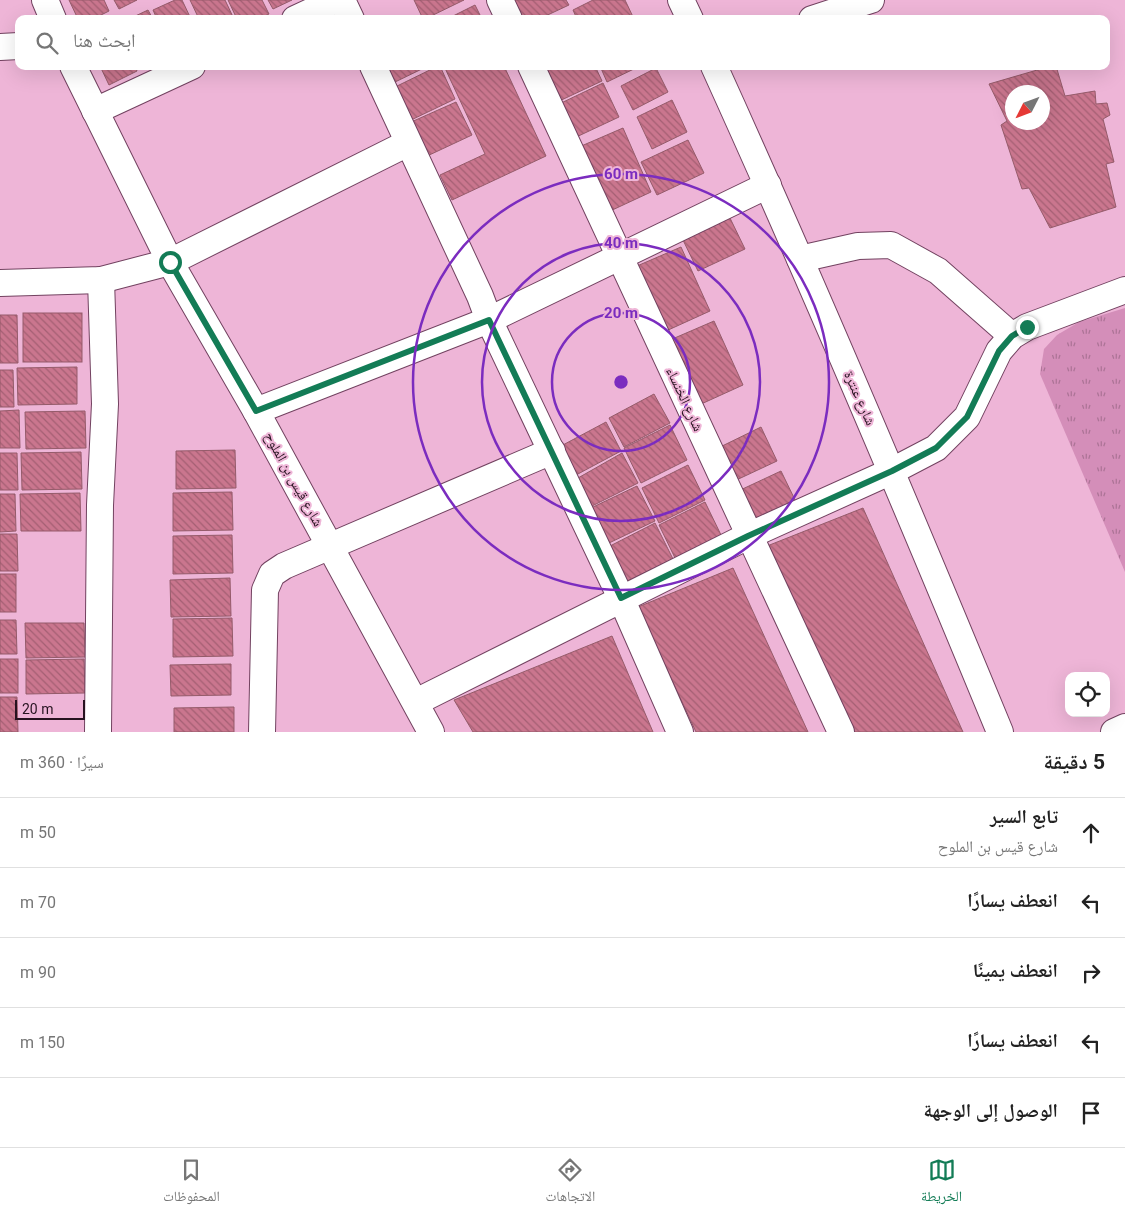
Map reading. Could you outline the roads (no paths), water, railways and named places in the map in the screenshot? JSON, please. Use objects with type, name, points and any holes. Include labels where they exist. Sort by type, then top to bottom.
[{"type":"street","points":[[45,0],[51,15]]},
{"type":"street","points":[[304,15],[336,0]]},
{"type":"street","points":[[342,0],[349,15]]},
{"type":"street","points":[[500,0],[507,15]]},
{"type":"street","points":[[681,0],[688,15]]},
{"type":"street","points":[[824,15],[871,0]]},
{"type":"street","points":[[0,47],[15,46]]},
{"type":"street","name":"شارع قيس بن الملوح","points":[[75,70],[170,262],[256,411],[432,732]]},
{"type":"street","points":[[95,111],[183,70]]},
{"type":"street","points":[[375,70],[480,296],[489,320],[621,598],[680,732]]},
{"type":"street","name":"شارع الخنساء","points":[[533,70],[840,732]]},
{"type":"street","name":"شارع عنترة","points":[[716,70],[768,185],[892,471],[1000,732]]},
{"type":"street","points":[[0,283],[102,280],[170,262],[408,142]]},
{"type":"street","points":[[256,411],[489,320],[768,185]]},
{"type":"street","points":[[800,259],[858,246],[891,246],[938,271],[1012,336]]},
{"type":"street","points":[[98,732],[100,505],[104,404],[102,280]]},
{"type":"street","points":[[416,702],[621,598],[748,536],[892,471],[936,448],[967,417],[999,351],[1012,336],[1027,327],[1125,290]]},
{"type":"street","points":[[262,732],[265,590],[272,574],[284,566],[552,451]]},
{"type":"street","points":[[1114,732],[1125,727]]}]
